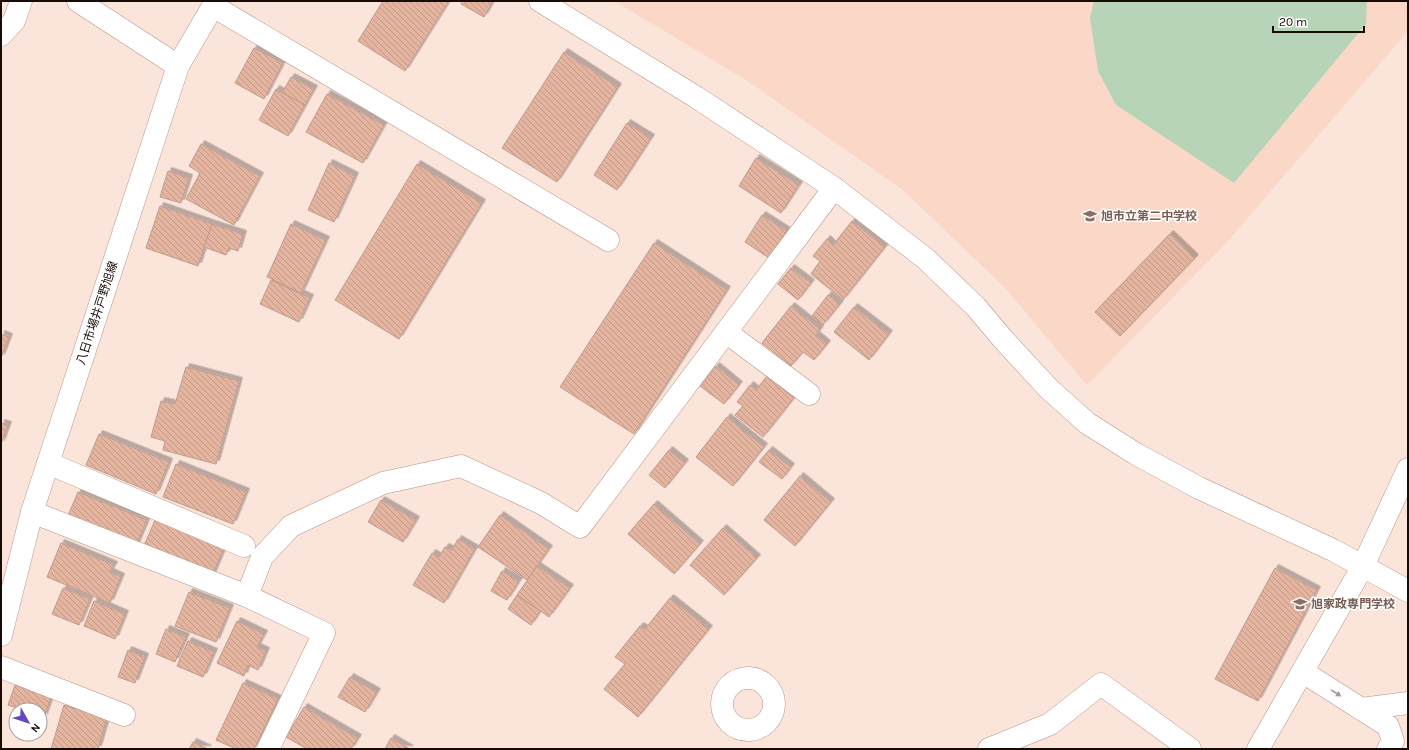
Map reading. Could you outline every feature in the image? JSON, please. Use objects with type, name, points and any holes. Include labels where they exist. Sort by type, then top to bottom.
[{"type":"street","points":[[1,34],[14,21],[21,1]]},
{"type":"street","points":[[78,1],[178,66]]},
{"type":"street","points":[[540,1],[696,97],[834,188],[926,258],[976,307],[1048,388],[1087,423],[1136,454],[1199,488],[1333,550],[1408,591]]},
{"type":"street","points":[[214,4],[608,240]]},
{"type":"street","name":"八日市場井戸野旭線","points":[[1,635],[32,512],[178,66],[214,4]]},
{"type":"street","points":[[247,596],[262,557],[292,526],[383,483],[461,466],[541,503],[580,527],[834,188]]},
{"type":"street","points":[[726,332],[809,394]]},
{"type":"street","points":[[48,463],[244,546]]},
{"type":"street","points":[[1258,749],[1363,566],[1408,469]]},
{"type":"street","points":[[32,512],[247,596],[324,633],[268,749]]},
{"type":"street","points":[[1,667],[124,715]]},
{"type":"street","points":[[1303,672],[1388,726],[1393,741],[1388,749]]},
{"type":"street","points":[[989,749],[1050,724],[1101,684],[1190,749]]},
{"type":"street","points":[[1361,709],[1408,703]]},
{"type":"shaded area","name":"旭市立第二中学校","points":[[614,1],[1408,1],[1408,31],[1227,242],[1087,385],[1005,288],[903,190],[746,80]]},
{"type":"green space","points":[[1094,1],[1367,1],[1366,24],[1234,183],[1116,105],[1098,71],[1090,18]]},
{"type":"building","points":[[383,1],[449,1],[405,71],[358,41]]},
{"type":"building","points":[[463,1],[493,1],[484,17],[461,4]]},
{"type":"building","points":[[254,48],[283,63],[264,99],[235,83]]},
{"type":"building","points":[[564,52],[618,87],[557,182],[502,148]]},
{"type":"building","points":[[291,77],[314,89],[305,105],[282,93]]},
{"type":"building","points":[[276,89],[305,105],[288,136],[259,120]]},
{"type":"building","points":[[327,94],[384,125],[363,163],[306,132]]},
{"type":"building","points":[[627,123],[651,138],[617,190],[594,175]]},
{"type":"building","points":[[201,144],[260,176],[234,225],[186,199],[200,173],[189,166]]},
{"type":"building","points":[[756,158],[799,185],[781,213],[739,186]]},
{"type":"building","points":[[329,163],[355,176],[334,222],[308,210]]},
{"type":"building","points":[[417,164],[482,203],[399,339],[335,300]]},
{"type":"building","points":[[168,171],[189,178],[181,203],[160,197]]},
{"type":"building","points":[[160,206],[212,224],[198,266],[146,248]]},
{"type":"building","points":[[762,215],[787,231],[769,258],[745,242]]},
{"type":"building","points":[[852,221],[885,247],[843,300],[811,274],[820,261],[813,256],[827,239],[833,245]]},
{"type":"building","points":[[212,224],[243,234],[238,251],[229,248],[226,255],[204,247]]},
{"type":"building","points":[[291,224],[326,240],[301,293],[267,277]]},
{"type":"building","points":[[1170,234],[1195,258],[1120,336],[1095,312]]},
{"type":"building","points":[[654,243],[727,290],[634,434],[560,387]]},
{"type":"building","points":[[791,268],[811,283],[798,300],[778,284]]},
{"type":"building","points":[[271,280],[310,298],[299,322],[260,304]]},
{"type":"building","points":[[828,295],[840,304],[823,325],[812,316]]},
{"type":"building","points":[[791,306],[820,329],[816,335],[827,344],[814,360],[803,352],[791,366],[762,343]]},
{"type":"building","points":[[854,307],[889,334],[869,360],[834,332]]},
{"type":"building","points":[[1,334],[9,337],[1,358]]},
{"type":"building","points":[[716,366],[739,385],[724,404],[700,386]]},
{"type":"building","points":[[186,367],[239,381],[216,464],[163,450],[165,441],[151,437],[161,401],[175,404]]},
{"type":"building","points":[[767,376],[794,398],[763,437],[735,415],[743,406],[737,402],[750,385],[756,390]]},
{"type":"building","points":[[727,417],[764,447],[733,486],[696,457]]},
{"type":"building","points":[[1,423],[8,425],[1,444]]},
{"type":"building","points":[[99,434],[169,462],[156,494],[86,465]]},
{"type":"building","points":[[669,450],[685,463],[665,488],[649,475]]},
{"type":"building","points":[[769,450],[791,467],[782,479],[759,462]]},
{"type":"building","points":[[176,464],[246,492],[233,524],[163,497]]},
{"type":"building","points":[[800,476],[831,502],[795,546],[764,520]]},
{"type":"building","points":[[78,492],[147,520],[136,546],[67,518]]},
{"type":"building","points":[[381,500],[416,520],[403,542],[368,522]]},
{"type":"building","points":[[654,504],[700,544],[674,574],[628,534]]},
{"type":"building","points":[[500,515],[549,549],[527,580],[478,547]]},
{"type":"building","points":[[155,520],[224,548],[212,576],[143,548]]},
{"type":"building","points":[[723,528],[757,558],[724,595],[690,565]]},
{"type":"building","points":[[458,539],[475,549],[444,603],[413,585],[432,553],[439,557],[445,547],[452,550]]},
{"type":"building","points":[[61,543],[114,565],[110,572],[121,577],[110,603],[47,577]]},
{"type":"building","points":[[537,566],[570,588],[549,617],[517,595]]},
{"type":"building","points":[[1275,568],[1317,590],[1258,701],[1215,679]]},
{"type":"building","points":[[502,571],[519,581],[507,600],[491,591]]},
{"type":"building","points":[[63,588],[90,599],[79,625],[52,614]]},
{"type":"building","points":[[189,592],[230,608],[216,642],[175,626]]},
{"type":"building","points":[[517,595],[540,611],[531,625],[508,609]]},
{"type":"building","points":[[670,598],[709,629],[638,717],[604,689],[625,664],[615,657],[640,626],[645,629]]},
{"type":"building","points":[[94,601],[125,614],[115,639],[84,626]]},
{"type":"building","points":[[237,621],[264,634],[257,647],[266,651],[258,670],[248,665],[244,676],[217,663]]},
{"type":"building","points":[[166,629],[186,637],[175,662],[156,654]]},
{"type":"building","points":[[188,641],[214,652],[203,677],[177,666]]},
{"type":"building","points":[[128,650],[145,657],[135,683],[118,677]]},
{"type":"building","points":[[350,677],[377,692],[365,712],[338,697]]},
{"type":"building","points":[[243,683],[278,699],[254,749],[236,749],[216,740]]},
{"type":"building","points":[[15,685],[51,697],[48,706],[48,702],[9,702]]},
{"type":"building","points":[[64,705],[107,718],[98,749],[51,749]]},
{"type":"building","points":[[304,707],[358,738],[351,749],[307,749],[286,737]]},
{"type":"building","points":[[391,738],[410,749],[385,749]]},
{"type":"building","points":[[193,742],[208,749],[189,749]]},
{"type":"place","name":"旭市立第二中学校","points":[[1090,216]]},
{"type":"place","name":"旭家政専門学校","points":[[1300,604]]}]
